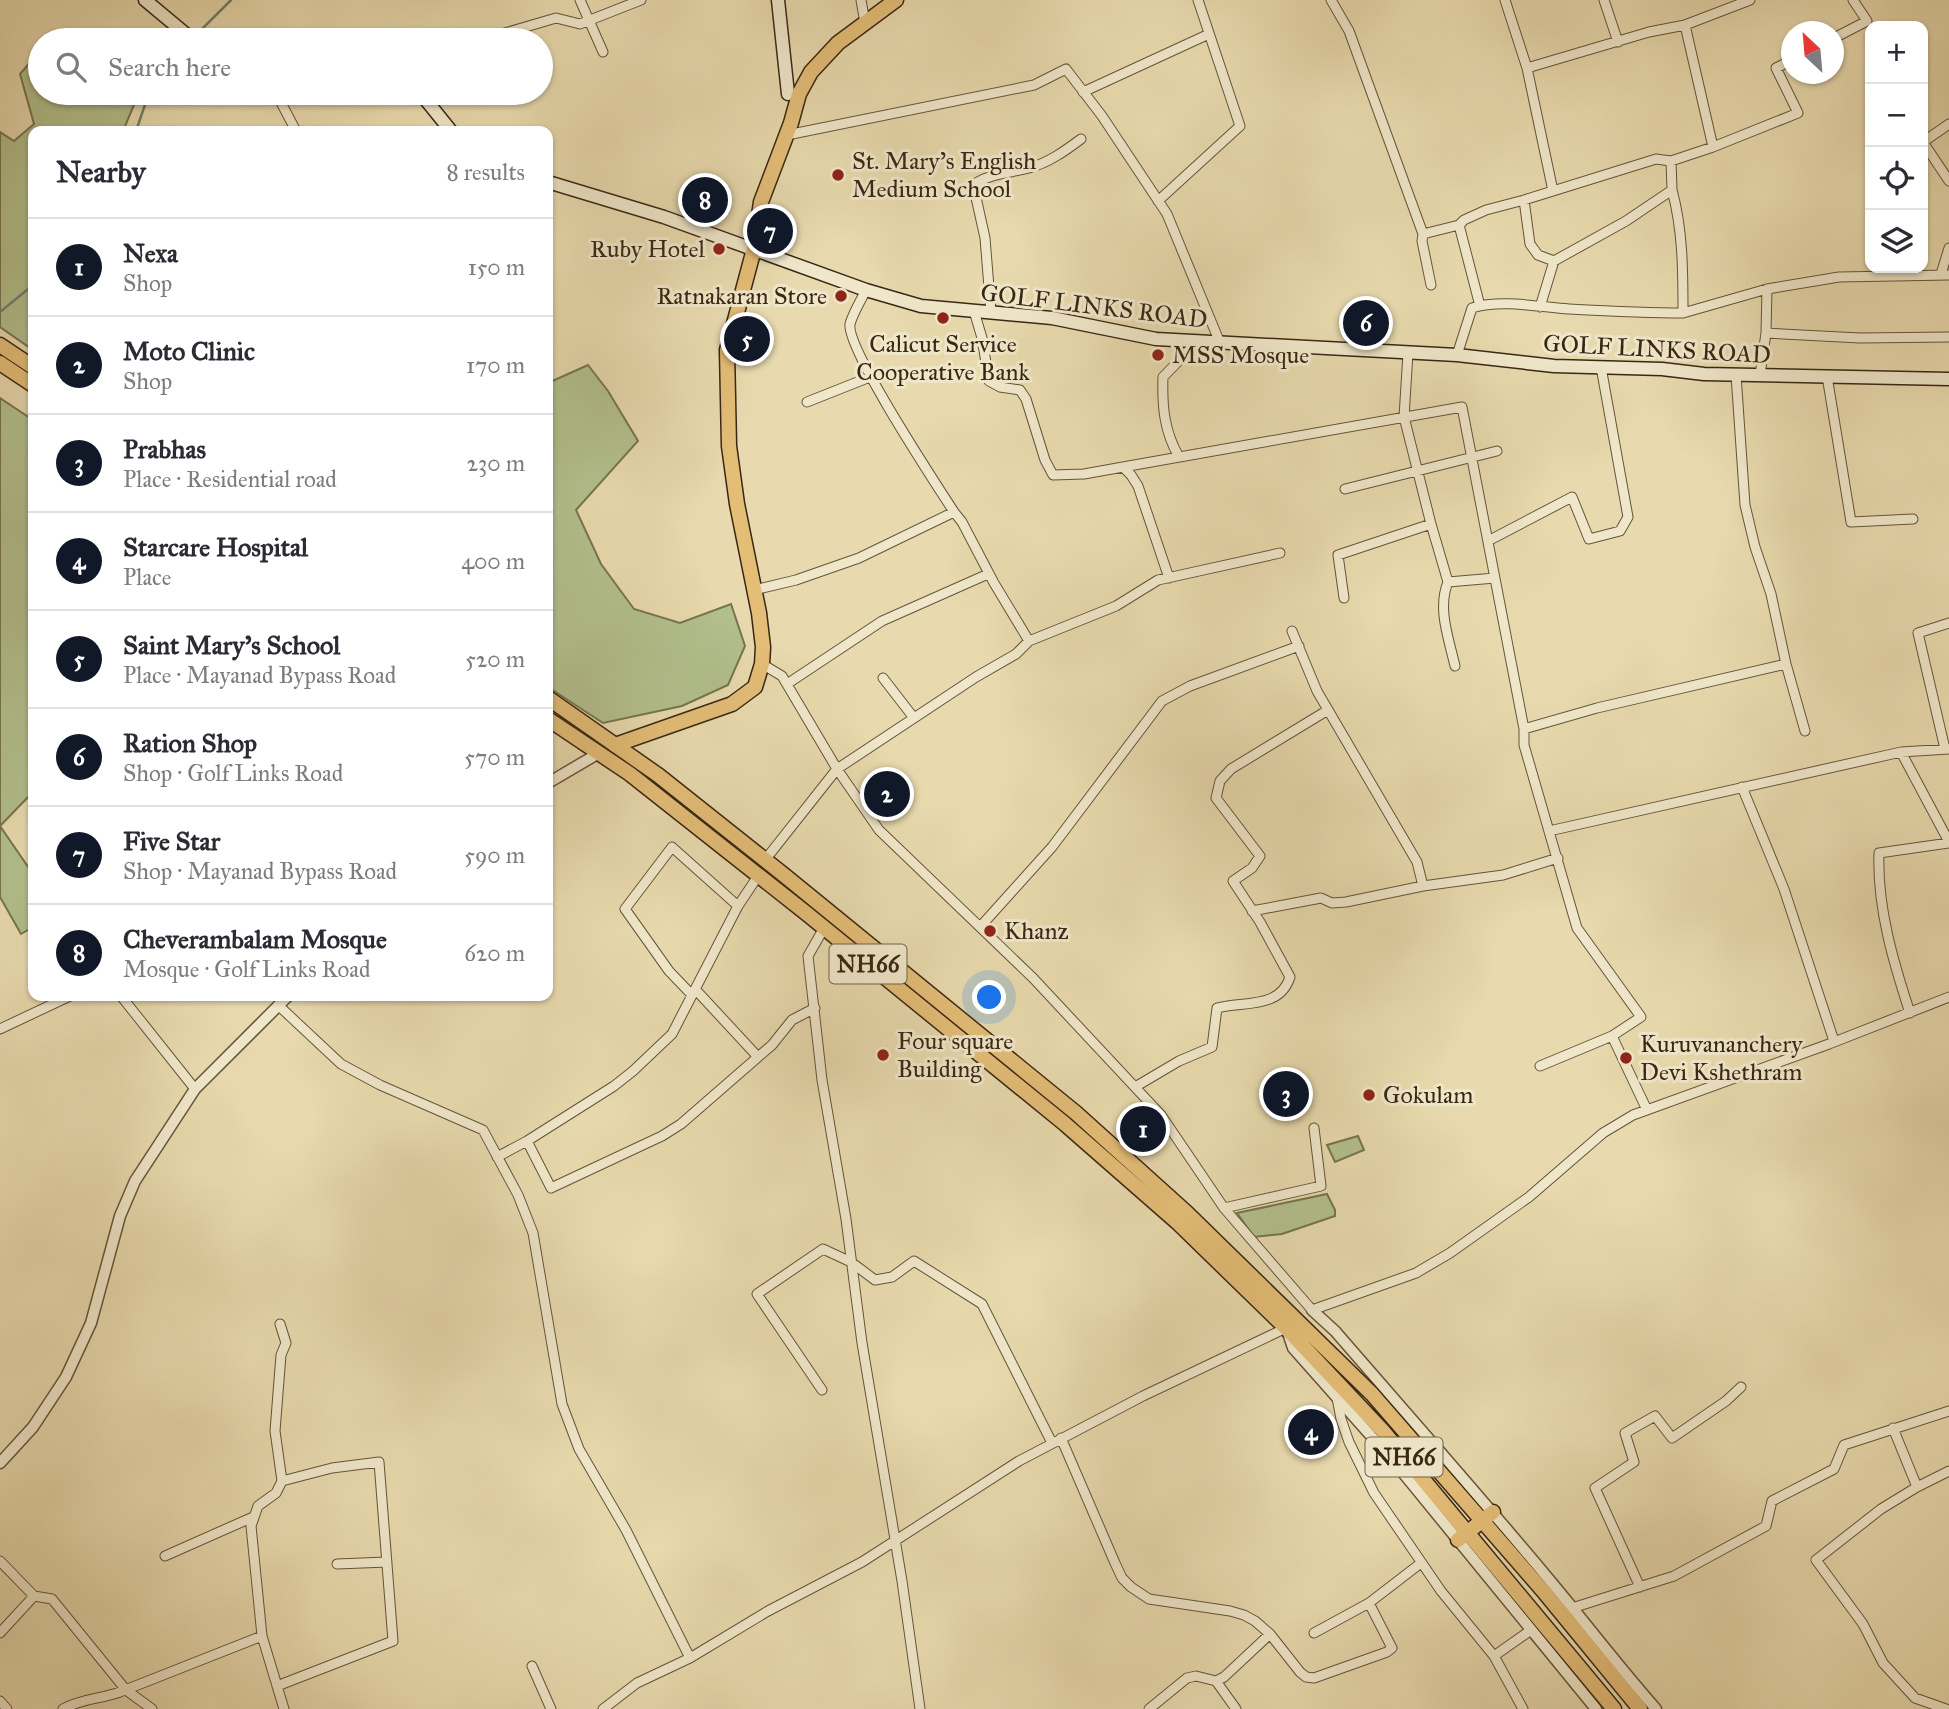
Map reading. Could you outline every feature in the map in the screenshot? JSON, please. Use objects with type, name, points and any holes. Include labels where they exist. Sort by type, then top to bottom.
[{"type":"main road","points":[[145,0],[179,28]]},
{"type":"main road","points":[[615,745],[732,704],[755,687],[762,664],[763,647],[729,446],[727,350],[754,248],[761,202],[789,129],[792,99],[778,0]]},
{"type":"main road","points":[[792,99],[799,94],[811,72],[838,43],[896,0]]},
{"type":"main road","points":[[431,105],[448,126]]},
{"type":"main road","name":"GOLF LINKS ROAD","points":[[553,184],[664,217],[866,290],[921,306],[1052,318],[1156,339],[1457,355],[1554,366],[1662,369],[1703,374],[1949,379]]},
{"type":"main road","points":[[0,345],[28,364]]},
{"type":"main road","points":[[0,363],[28,382]]},
{"type":"main road","name":"NH66","points":[[553,702],[615,745],[765,860],[1076,1113],[1187,1213],[1372,1394],[1487,1516],[1640,1709]]},
{"type":"main road","name":"NH66","points":[[553,722],[630,774],[824,928],[1065,1124],[1177,1222],[1286,1328],[1382,1430],[1462,1536],[1614,1709]]},
{"type":"main road","points":[[1462,1536],[1487,1516]]},
{"type":"street","points":[[580,0],[603,52]]},
{"type":"street","points":[[522,28],[556,18],[580,24],[641,0]]},
{"type":"street","points":[[860,0],[865,23]]},
{"type":"street","points":[[1158,201],[1240,126],[1198,0]]},
{"type":"street","points":[[1331,0],[1349,31],[1423,234],[1431,285]]},
{"type":"street","points":[[1505,0],[1527,68],[1553,191]]},
{"type":"street","points":[[1604,0],[1618,42]]},
{"type":"street","points":[[1844,32],[1867,21],[1853,0]]},
{"type":"street","points":[[1527,68],[1685,25],[1747,1]]},
{"type":"street","points":[[1685,25],[1713,147]]},
{"type":"street","points":[[1083,92],[1209,34]]},
{"type":"street","points":[[789,129],[1034,85],[1066,69],[1167,214],[1220,343]]},
{"type":"street","points":[[1423,234],[1459,225],[1486,210],[1656,159],[1671,161],[1798,113],[1784,84]]},
{"type":"street","points":[[282,105],[293,126]]},
{"type":"street","points":[[1949,124],[1923,142],[1949,181]]},
{"type":"street","points":[[991,313],[985,238],[975,193],[976,183],[1004,172],[1048,161],[1081,139]]},
{"type":"street","points":[[1671,161],[1672,190],[1679,215],[1683,313]]},
{"type":"street","points":[[1540,307],[1554,261],[1626,221],[1672,190]]},
{"type":"street","points":[[1524,200],[1531,244],[1538,255],[1554,261]]},
{"type":"street","points":[[1459,225],[1480,306]]},
{"type":"street","points":[[1457,355],[1472,308],[1480,306],[1683,313],[1767,289],[1839,277],[1945,274],[1949,248]]},
{"type":"street","points":[[1759,375],[1766,333],[1767,289]]},
{"type":"street","points":[[866,290],[850,325],[870,377],[962,522],[988,574],[1029,641]]},
{"type":"street","points":[[974,311],[982,338],[989,381],[1000,387],[1020,390],[1026,398],[1045,460],[1053,475],[1084,474],[1462,407],[1524,729],[1524,745],[1577,928],[1641,1017],[1612,1036],[1540,1066]]},
{"type":"street","points":[[1766,333],[1860,338],[1949,337]]},
{"type":"street","points":[[1179,457],[1170,441],[1162,410],[1163,377],[1198,341]]},
{"type":"street","points":[[1408,353],[1405,417],[1430,524],[1448,582],[1443,609],[1455,666]]},
{"type":"street","points":[[1488,541],[1572,497],[1589,539],[1620,531],[1628,517],[1601,367]]},
{"type":"street","points":[[1736,375],[1745,505],[1755,547],[1771,594],[1786,664],[1805,731]]},
{"type":"street","points":[[1826,376],[1851,522],[1913,519]]},
{"type":"street","points":[[807,402],[870,377]]},
{"type":"street","points":[[1345,489],[1497,451]]},
{"type":"street","points":[[1123,467],[1138,486],[1170,578]]},
{"type":"street","points":[[754,590],[796,580],[859,558],[954,513]]},
{"type":"street","points":[[1344,597],[1338,555],[1430,524]]},
{"type":"street","points":[[765,860],[837,769],[976,677],[1016,654],[1029,641],[1116,606],[1158,580],[1280,553]]},
{"type":"street","points":[[787,684],[882,621],[988,574]]},
{"type":"street","points":[[1448,582],[1495,578]]},
{"type":"street","points":[[1549,831],[1901,752],[1947,749],[1918,633],[1949,623]]},
{"type":"street","points":[[1292,631],[1314,685],[1418,862],[1423,886]]},
{"type":"street","points":[[980,927],[1052,847],[1162,701],[1190,686],[1299,646]]},
{"type":"street","points":[[762,664],[782,676],[837,769],[879,830],[1032,978],[1161,1115],[1224,1208],[1312,1310],[1335,1331],[1487,1516],[1572,1608],[1616,1665],[1656,1709]]},
{"type":"street","points":[[1524,729],[1550,719],[1786,664]]},
{"type":"street","points":[[883,678],[914,718]]},
{"type":"street","points":[[1135,1087],[1179,1061],[1212,1047],[1217,1009],[1270,1000],[1282,993],[1288,985],[1290,977],[1233,881],[1252,868],[1260,856],[1216,798],[1220,781],[1231,769],[1328,710]]},
{"type":"street","points":[[1901,752],[1949,843],[1879,853],[1878,873],[1891,954],[1910,1013]]},
{"type":"street","points":[[553,780],[599,753]]},
{"type":"street","points":[[1742,787],[1784,889],[1834,1041]]},
{"type":"street","points":[[738,906],[673,847],[625,909],[669,971],[694,992],[758,1057]]},
{"type":"street","points":[[1252,911],[1321,898],[1332,903],[1346,902],[1381,893],[1503,875],[1558,858]]},
{"type":"street","points":[[497,1157],[604,1093],[633,1071],[672,1034],[738,906],[758,876]]},
{"type":"street","points":[[824,928],[808,956],[829,1130],[846,1219],[920,1709]]},
{"type":"street","points":[[1312,1310],[1416,1273],[1450,1253],[1529,1197],[1603,1133],[1633,1115],[1949,997]]},
{"type":"street","points":[[0,1029],[59,1001]]},
{"type":"street","points":[[125,1001],[195,1089]]},
{"type":"street","points":[[0,1463],[33,1427],[66,1377],[91,1323],[120,1216],[135,1181],[195,1089],[282,1001]]},
{"type":"street","points":[[278,1005],[341,1064],[380,1085],[483,1130],[518,1195],[533,1233],[562,1404],[579,1449],[626,1530],[690,1658]]},
{"type":"street","points":[[527,1140],[551,1188],[663,1136],[681,1124],[772,1045],[792,1020],[815,1008]]},
{"type":"street","points":[[1612,1036],[1647,1110]]},
{"type":"street","points":[[1224,1208],[1321,1186],[1314,1128]]},
{"type":"street","points":[[822,1390],[757,1294],[823,1249],[851,1262],[875,1280],[892,1277],[914,1261],[982,1304],[1056,1441],[1122,1578],[1131,1587],[1149,1599],[1244,1615],[1270,1634],[1300,1672],[1306,1677],[1314,1678],[1392,1648],[1368,1603]]},
{"type":"street","points":[[281,1324],[286,1343],[281,1354],[275,1431],[282,1480],[276,1493],[258,1506],[253,1517],[251,1540],[262,1636],[284,1709]]},
{"type":"street","points":[[603,1709],[637,1683],[690,1658],[768,1611],[862,1562],[997,1474],[1056,1441],[1286,1328],[1293,1348],[1462,1536],[1531,1630],[1595,1709]]},
{"type":"street","points":[[1640,1587],[1595,1488],[1634,1462],[1625,1433],[1655,1416],[1672,1438],[1726,1401],[1741,1387]]},
{"type":"street","points":[[1337,1398],[1341,1419],[1360,1468],[1384,1509],[1441,1591],[1494,1656],[1523,1709]]},
{"type":"street","points":[[1572,1608],[1674,1576],[1766,1526],[1772,1500],[1834,1469],[1844,1445],[1949,1411]]},
{"type":"street","points":[[1893,1428],[1917,1487]]},
{"type":"street","points":[[276,1686],[393,1641],[379,1462],[332,1468],[282,1480]]},
{"type":"street","points":[[1946,1709],[1915,1698],[1882,1663],[1863,1624],[1816,1560],[1881,1509],[1949,1471]]},
{"type":"street","points":[[165,1556],[253,1517]]},
{"type":"street","points":[[0,1561],[34,1596],[52,1598],[125,1690],[152,1709]]},
{"type":"street","points":[[337,1564],[387,1562]]},
{"type":"street","points":[[1314,1633],[1368,1603],[1421,1563]]},
{"type":"street","points":[[0,1633],[34,1596]]},
{"type":"street","points":[[1494,1656],[1531,1630]]},
{"type":"street","points":[[1216,1681],[1234,1669],[1270,1634]]},
{"type":"street","points":[[63,1709],[76,1701],[98,1700],[262,1636]]},
{"type":"street","points":[[532,1666],[551,1709]]},
{"type":"street","points":[[1149,1709],[1187,1678],[1196,1676],[1216,1681],[1236,1709]]},
{"type":"street","points":[[0,1701],[7,1709]]},
{"type":"green space","points":[[28,65],[28,103],[20,74]]},
{"type":"green space","points":[[29,105],[134,105],[125,126],[32,126],[34,124]]},
{"type":"green space","points":[[28,129],[28,347],[0,327],[0,132],[14,141]]},
{"type":"green space","points":[[588,365],[608,391],[638,441],[576,510],[601,564],[634,609],[680,623],[731,604],[745,646],[728,685],[682,706],[603,723],[553,690],[553,381]]},
{"type":"green space","points":[[0,398],[28,417],[28,797],[0,826]]},
{"type":"green space","points":[[0,826],[28,867],[28,930],[21,934],[0,897]]},
{"type":"green space","points":[[1358,1136],[1364,1150],[1335,1162],[1327,1145]]},
{"type":"green space","points":[[1327,1194],[1335,1216],[1282,1234],[1254,1237],[1237,1213]]},
{"type":"waterway","points":[[203,28],[231,0]]},
{"type":"waterway","points":[[138,126],[145,105]]},
{"type":"waterway","points":[[0,312],[28,289]]},
{"type":"place","name":"St. Mary's English Medium School","points":[[838,175]]},
{"type":"place","name":"Cheverambalam Mosque","points":[[705,200]]},
{"type":"place","name":"Five Star","points":[[770,231]]},
{"type":"place","name":"Ruby Hotel","points":[[719,249]]},
{"type":"place","name":"Ratnakaran Store","points":[[841,296]]},
{"type":"place","name":"Calicut Service Cooperative Bank","points":[[943,318]]},
{"type":"place","name":"Ration Shop","points":[[1366,323]]},
{"type":"place","name":"Saint Mary's School","points":[[747,339]]},
{"type":"place","name":"MSS Mosque","points":[[1158,355]]},
{"type":"place","name":"Moto Clinic","points":[[887,794]]},
{"type":"place","name":"Khanz","points":[[990,931]]},
{"type":"place","name":"Four square Building","points":[[883,1055]]},
{"type":"place","name":"Kuruvananchery Devi Kshethram","points":[[1626,1058]]},
{"type":"place","name":"Prabhas","points":[[1286,1094]]},
{"type":"place","name":"Gokulam","points":[[1369,1095]]},
{"type":"place","name":"Nexa","points":[[1143,1129]]},
{"type":"place","name":"Starcare Hospital","points":[[1311,1432]]}]
